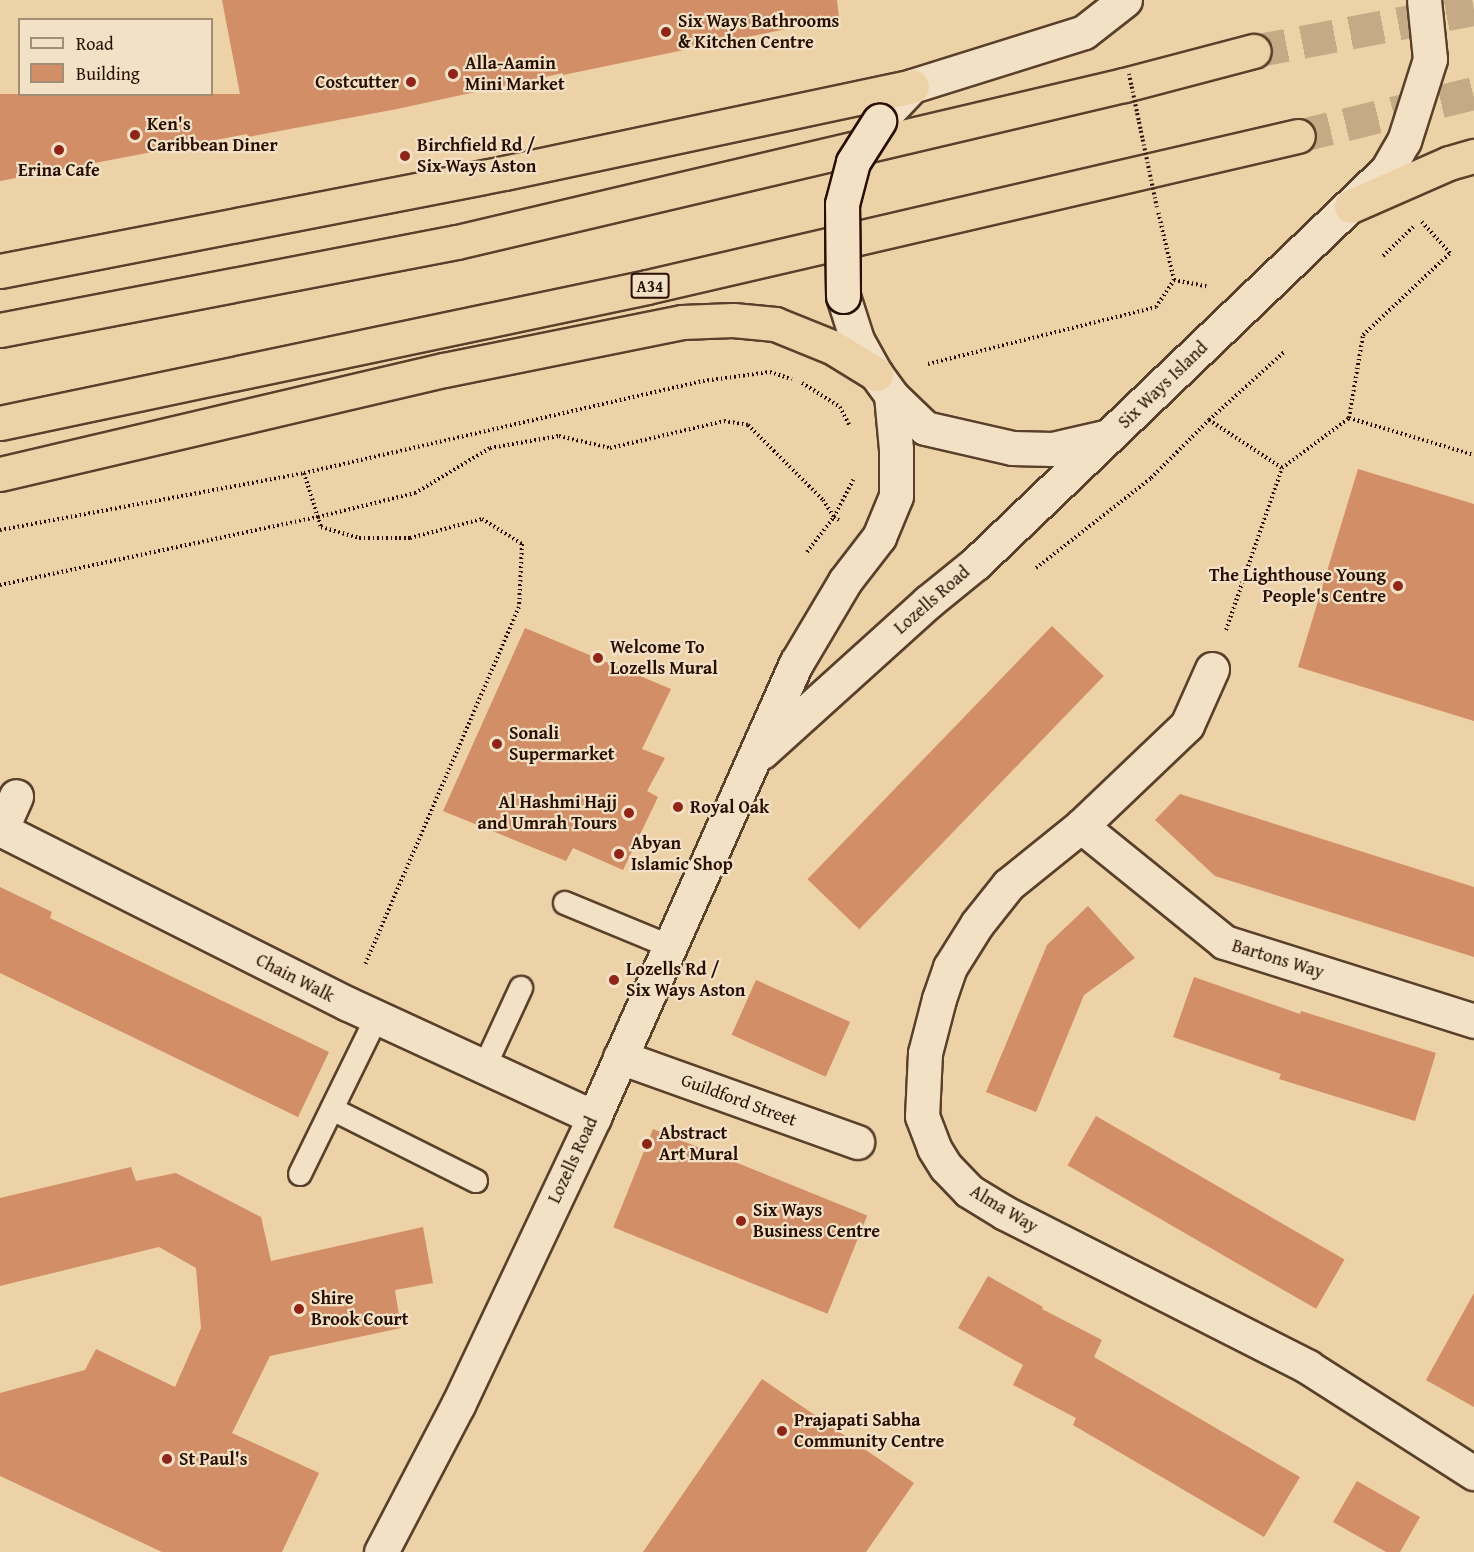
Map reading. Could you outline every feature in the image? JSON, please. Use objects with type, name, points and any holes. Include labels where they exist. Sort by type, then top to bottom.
[{"type":"highway","points":[[0,330],[457,242],[1113,87],[1254,51]]},
{"type":"highway","points":[[0,271],[504,173],[912,86]]},
{"type":"highway","name":"A34","points":[[0,423],[647,287],[1298,136]]},
{"type":"highway","points":[[1351,206],[1449,163],[1474,156]]},
{"type":"highway","points":[[0,474],[444,370],[682,322],[733,320],[775,324],[832,347],[883,385]]},
{"type":"main road","name":"Six Ways Island","points":[[1125,0],[1084,32],[912,86],[879,120],[854,162],[842,204],[843,296],[857,340],[883,385],[925,428],[1012,448],[1052,449],[1110,435],[1387,170],[1404,141],[1419,101],[1430,59],[1424,0]]},
{"type":"main road","name":"Lozells Road","points":[[381,1552],[458,1405],[594,1117],[797,662],[845,581],[879,537],[896,496],[896,449],[883,385]]},
{"type":"main road","name":"Lozells Road","points":[[751,761],[928,602],[976,563],[1110,435]]},
{"type":"main road","name":"Alma Way","points":[[1212,669],[1187,725],[1081,826],[1008,885],[977,924],[950,967],[925,1053],[922,1116],[934,1148],[946,1167],[969,1191],[1005,1213],[1308,1367],[1474,1473]]},
{"type":"main road","name":"Chain Walk","points":[[16,796],[0,830],[363,1011],[485,1065],[594,1117]]},
{"type":"main road","name":"Bartons Way","points":[[1081,826],[1224,942],[1474,1021]]},
{"type":"main road","name":"Guildford Street","points":[[620,1057],[857,1142]]},
{"type":"lane","points":[[565,903],[669,946]]},
{"type":"lane","points":[[485,1065],[521,988]]},
{"type":"lane","points":[[300,1174],[332,1109],[363,1011]]},
{"type":"lane","points":[[332,1109],[476,1181]]},
{"type":"path","points":[[928,364],[1156,307],[1174,280],[1129,74]]},
{"type":"path","points":[[1212,669],[1282,468],[1349,418],[1363,335],[1450,253],[1420,220],[1383,256]]},
{"type":"path","points":[[1174,280],[1208,286]]},
{"type":"path","points":[[1029,573],[1151,478],[1209,420],[1284,352]]},
{"type":"path","points":[[0,530],[304,473],[703,381],[770,372],[800,382],[840,407],[856,437]]},
{"type":"path","points":[[1349,418],[1474,454]]},
{"type":"path","points":[[1209,420],[1282,468]]},
{"type":"path","points":[[0,585],[318,517],[415,493],[490,448],[559,436],[610,448],[724,421],[748,425],[823,500],[834,518]]},
{"type":"path","points":[[304,473],[321,527],[359,538],[410,538],[482,519],[522,544],[519,607],[363,1011]]},
{"type":"path","points":[[807,552],[834,518],[853,479]]},
{"type":"building","points":[[222,0],[837,0],[839,18],[397,109],[248,137],[247,134],[0,181],[0,94],[18,94],[18,96],[213,96],[213,94],[240,94]]},
{"type":"building","name":"The Lighthouse Young People's Centre","points":[[1358,469],[1474,504],[1474,721],[1298,667]]},
{"type":"building","points":[[1052,626],[1104,676],[859,929],[807,879]]},
{"type":"building","points":[[525,628],[671,689],[642,749],[665,758],[647,791],[658,797],[623,870],[573,848],[566,861],[443,811]]},
{"type":"building","points":[[1180,794],[1474,887],[1474,957],[1215,876],[1155,820]]},
{"type":"building","points":[[0,887],[52,912],[50,918],[329,1052],[298,1117],[0,973]]},
{"type":"building","points":[[1088,906],[1135,958],[1084,995],[1036,1112],[986,1092],[1047,945]]},
{"type":"building","points":[[1194,977],[1300,1014],[1301,1011],[1436,1053],[1415,1121],[1279,1079],[1281,1074],[1173,1037]]},
{"type":"building","points":[[756,980],[850,1022],[826,1077],[732,1035]]},
{"type":"building","points":[[1096,1116],[1345,1260],[1316,1309],[1068,1165]]},
{"type":"building","name":"Six Ways Business Centre","points":[[653,1129],[867,1216],[827,1314],[613,1227]]},
{"type":"building","points":[[131,1167],[136,1181],[176,1173],[261,1217],[271,1261],[423,1227],[433,1283],[395,1290],[401,1328],[270,1356],[232,1433],[319,1473],[282,1552],[162,1552],[0,1476],[0,1393],[85,1370],[96,1349],[175,1387],[201,1328],[196,1268],[159,1247],[0,1286],[0,1198]]},
{"type":"building","points":[[988,1276],[1043,1307],[1042,1309],[1102,1340],[1094,1357],[1300,1477],[1264,1537],[1073,1425],[1076,1418],[1013,1385],[1023,1365],[958,1328]]},
{"type":"building","points":[[1474,1293],[1474,1407],[1426,1380]]},
{"type":"building","name":"Prajapati Sabha Community Centre","points":[[762,1379],[914,1483],[866,1552],[643,1552]]},
{"type":"building","points":[[1357,1481],[1420,1517],[1400,1552],[1386,1552],[1333,1522]]},
{"type":"tunnel","points":[[1254,51],[1474,9]]},
{"type":"tunnel","points":[[1298,136],[1474,93]]},
{"type":"place","name":"Six Ways Bathrooms & Kitchen Centre","points":[[666,32]]},
{"type":"place","name":"Alla-Aamin Mini Market","points":[[453,74]]},
{"type":"place","name":"Costcutter","points":[[411,82]]},
{"type":"place","name":"Ken's Caribbean Diner","points":[[135,135]]},
{"type":"place","name":"Erina Cafe","points":[[59,150]]},
{"type":"place","name":"Birchfield Rd / Six Ways Aston","points":[[405,156]]},
{"type":"place","name":"The Lighthouse Young People's Centre","points":[[1398,586]]},
{"type":"place","name":"Welcome To Lozells Mural","points":[[598,658]]},
{"type":"place","name":"Sonali Supermarket","points":[[497,744]]},
{"type":"place","name":"Royal Oak","points":[[678,807]]},
{"type":"place","name":"Al Hashmi Hajj and Umrah Tours","points":[[629,813]]},
{"type":"place","name":"Abyan Islamic Shop","points":[[619,854]]},
{"type":"place","name":"Lozells Rd / Six Ways Aston","points":[[614,980]]},
{"type":"place","name":"Abstract Art Mural","points":[[647,1144]]},
{"type":"place","name":"Six Ways Business Centre","points":[[741,1221]]},
{"type":"place","name":"Shire Brook Court","points":[[299,1309]]},
{"type":"place","name":"Prajapati Sabha Community Centre","points":[[782,1431]]},
{"type":"place","name":"St Paul's","points":[[167,1459]]}]
